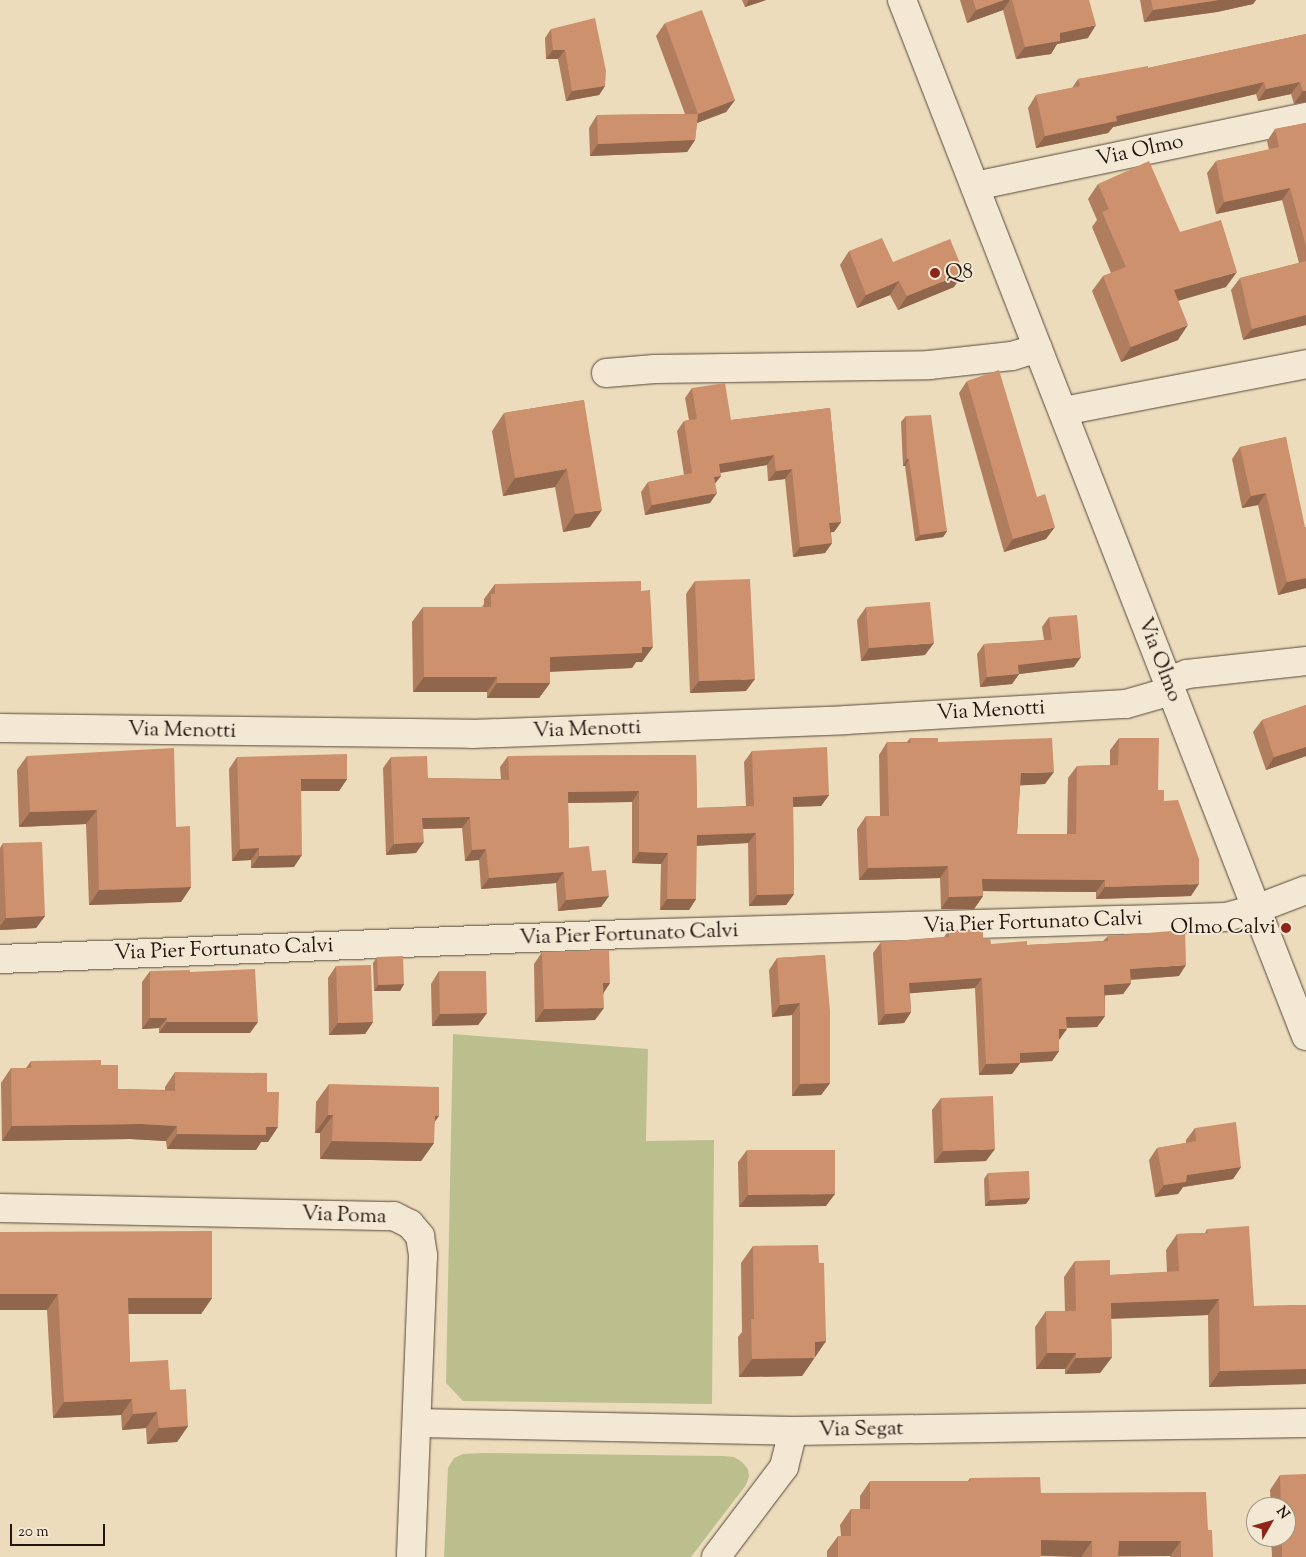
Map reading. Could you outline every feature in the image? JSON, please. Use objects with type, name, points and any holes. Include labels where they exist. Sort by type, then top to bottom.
[{"type":"street","name":"Via Olmo","points":[[902,0],[1306,1036]]},
{"type":"street","name":"Via Olmo","points":[[975,186],[1306,117]]},
{"type":"street","points":[[606,373],[655,369],[929,366],[1012,356],[1038,348]]},
{"type":"street","points":[[1063,411],[1306,364]]},
{"type":"street","name":"Via Menotti","points":[[0,728],[472,734],[846,720],[1117,704],[1142,700],[1187,674],[1306,661]]},
{"type":"street","points":[[1256,910],[1306,890]]},
{"type":"street","name":"Via Pier Fortunato Calvi","points":[[0,959],[638,934],[1226,917],[1256,910]]},
{"type":"street","name":"Via Poma","points":[[0,1208],[394,1216],[410,1224],[420,1236],[423,1256],[411,1557]]},
{"type":"street","name":"Via Segat","points":[[417,1423],[793,1431],[1306,1423]]},
{"type":"street","points":[[716,1557],[784,1467],[793,1431]]},
{"type":"green space","points":[[453,1034],[648,1049],[646,1141],[714,1140],[712,1404],[463,1401],[446,1383]]},
{"type":"green space","points":[[463,1454],[723,1456],[734,1457],[742,1462],[748,1469],[749,1476],[746,1485],[691,1557],[444,1557],[448,1468],[454,1458]]},
{"type":"building","points":[[973,0],[1004,0],[976,10]]},
{"type":"building","points":[[1012,0],[1089,0],[1096,25],[1060,33],[1060,41],[1025,47]]},
{"type":"building","points":[[1151,0],[1219,0],[1153,10]]},
{"type":"building","points":[[702,10],[735,100],[698,114],[665,23]]},
{"type":"building","points":[[595,18],[606,71],[605,86],[572,91],[565,50],[553,50],[551,29]]},
{"type":"building","points":[[1306,34],[1306,91],[1303,91],[1300,82],[1266,89],[1264,82],[1116,116],[1117,121],[1045,136],[1036,95],[1080,86],[1078,79],[1148,66],[1148,68]]},
{"type":"building","points":[[698,114],[695,140],[598,144],[597,115]]},
{"type":"building","points":[[1306,123],[1306,246],[1290,188],[1224,202],[1216,161],[1279,147],[1275,129]]},
{"type":"building","points":[[1149,161],[1180,232],[1221,220],[1237,272],[1174,290],[1188,325],[1131,347],[1103,276],[1126,267],[1102,212],[1109,209],[1098,184]]},
{"type":"building","points":[[882,238],[893,262],[950,239],[964,273],[907,296],[899,281],[866,295],[849,251]]},
{"type":"building","points":[[1306,261],[1306,315],[1252,329],[1240,278]]},
{"type":"building","points":[[999,370],[1037,497],[1045,494],[1055,527],[1013,539],[967,381]]},
{"type":"building","points":[[725,383],[731,420],[830,408],[841,522],[829,523],[832,543],[800,547],[792,469],[776,471],[774,455],[719,464],[721,476],[714,477],[717,493],[652,505],[648,482],[692,473],[684,421],[697,419],[692,388]]},
{"type":"building","points":[[584,400],[602,510],[575,514],[567,469],[515,478],[504,413]]},
{"type":"building","points":[[931,415],[947,531],[920,535],[909,459],[907,459],[906,416]]},
{"type":"building","points":[[1286,437],[1306,527],[1306,578],[1287,582],[1266,493],[1251,496],[1240,447]]},
{"type":"building","points":[[750,579],[755,679],[699,681],[695,581]]},
{"type":"building","points":[[641,581],[641,591],[650,590],[653,647],[642,647],[642,653],[550,657],[550,683],[497,683],[497,677],[424,677],[423,607],[491,607],[491,594],[495,594],[495,584]]},
{"type":"building","points":[[930,602],[934,643],[869,648],[866,607]]},
{"type":"building","points":[[1077,615],[1081,657],[1018,665],[1019,674],[987,677],[984,644],[1052,640],[1049,617]]},
{"type":"building","points":[[1306,705],[1306,747],[1274,757],[1262,720]]},
{"type":"building","points":[[910,738],[938,738],[938,742],[1052,738],[1054,772],[1021,773],[1017,834],[1076,834],[1077,766],[1118,765],[1119,738],[1159,738],[1158,790],[1164,790],[1164,801],[1178,800],[1199,859],[1199,884],[1105,887],[1105,880],[982,879],[983,896],[949,897],[948,866],[868,868],[866,816],[889,816],[887,742],[911,743]]},
{"type":"building","points":[[827,747],[829,795],[793,797],[794,894],[757,895],[756,833],[697,835],[696,899],[667,899],[668,853],[639,852],[639,791],[568,792],[569,848],[589,846],[592,871],[606,870],[609,896],[566,900],[564,872],[489,878],[486,849],[472,850],[470,817],[422,818],[424,842],[394,844],[391,757],[427,756],[428,778],[509,780],[508,756],[696,755],[697,808],[754,806],[752,751]]},
{"type":"building","points":[[174,748],[176,827],[190,826],[191,887],[99,890],[97,810],[30,812],[27,756]]},
{"type":"building","points":[[347,754],[347,779],[301,779],[302,855],[259,856],[259,848],[240,849],[237,757]]},
{"type":"building","points":[[42,842],[45,916],[6,918],[3,843]]},
{"type":"building","points":[[983,929],[983,939],[990,938],[991,944],[1027,941],[1027,945],[1108,941],[1108,936],[1185,930],[1186,965],[1130,969],[1131,983],[1104,985],[1105,1016],[1066,1017],[1067,1029],[1059,1029],[1059,1051],[1020,1053],[1020,1063],[986,1064],[982,978],[909,983],[911,1012],[885,1014],[881,942],[949,937],[949,930]]},
{"type":"building","points":[[609,950],[610,983],[603,983],[604,1008],[544,1009],[542,952]]},
{"type":"building","points":[[825,955],[830,1011],[830,1083],[800,1084],[800,1003],[780,1005],[777,958]]},
{"type":"building","points":[[403,956],[404,984],[378,985],[377,957]]},
{"type":"building","points":[[371,965],[373,1022],[338,1023],[336,966]]},
{"type":"building","points":[[255,969],[258,1022],[167,1022],[167,1018],[150,1018],[150,971],[190,970],[190,972]]},
{"type":"building","points":[[439,971],[486,971],[487,1013],[440,1014]]},
{"type":"building","points":[[101,1060],[101,1065],[118,1065],[118,1089],[175,1091],[175,1072],[267,1073],[267,1092],[279,1092],[278,1127],[266,1127],[266,1135],[177,1134],[177,1126],[141,1124],[12,1126],[11,1068],[31,1068],[31,1061]]},
{"type":"building","points":[[329,1084],[439,1087],[439,1116],[435,1116],[434,1143],[332,1141],[333,1115],[328,1115]]},
{"type":"building","points":[[993,1096],[995,1149],[943,1151],[941,1098]]},
{"type":"building","points":[[1236,1122],[1241,1167],[1187,1175],[1186,1182],[1164,1185],[1157,1148],[1196,1141],[1195,1128]]},
{"type":"building","points":[[747,1150],[835,1150],[835,1194],[748,1195]]},
{"type":"building","points":[[1029,1171],[1030,1198],[990,1200],[988,1173]]},
{"type":"building","points":[[1249,1226],[1254,1306],[1306,1305],[1306,1369],[1220,1371],[1219,1299],[1111,1303],[1112,1357],[1076,1358],[1076,1353],[1047,1353],[1046,1311],[1076,1311],[1075,1261],[1110,1260],[1110,1275],[1179,1271],[1177,1234],[1208,1233],[1207,1229]]},
{"type":"building","points":[[212,1231],[212,1298],[128,1298],[130,1362],[168,1360],[170,1390],[186,1389],[188,1426],[159,1428],[157,1412],[133,1414],[132,1399],[64,1402],[58,1294],[0,1294],[0,1232]]},
{"type":"building","points":[[818,1245],[819,1263],[824,1263],[826,1341],[815,1342],[815,1358],[752,1359],[751,1319],[754,1319],[753,1246]]},
{"type":"building","points":[[1306,1474],[1306,1557],[1282,1557],[1282,1547],[1296,1547],[1296,1497],[1281,1497],[1280,1475]]},
{"type":"building","points":[[1040,1477],[1041,1493],[1206,1492],[1208,1530],[1212,1530],[1213,1557],[1181,1557],[1181,1541],[1119,1541],[1118,1557],[1092,1557],[1092,1541],[1041,1540],[1041,1557],[838,1557],[838,1536],[851,1536],[851,1509],[870,1509],[870,1481],[970,1481],[970,1478]]},
{"type":"place","name":"Q8","points":[[935,273]]},
{"type":"place","name":"Olmo Calvi","points":[[1286,928]]}]
